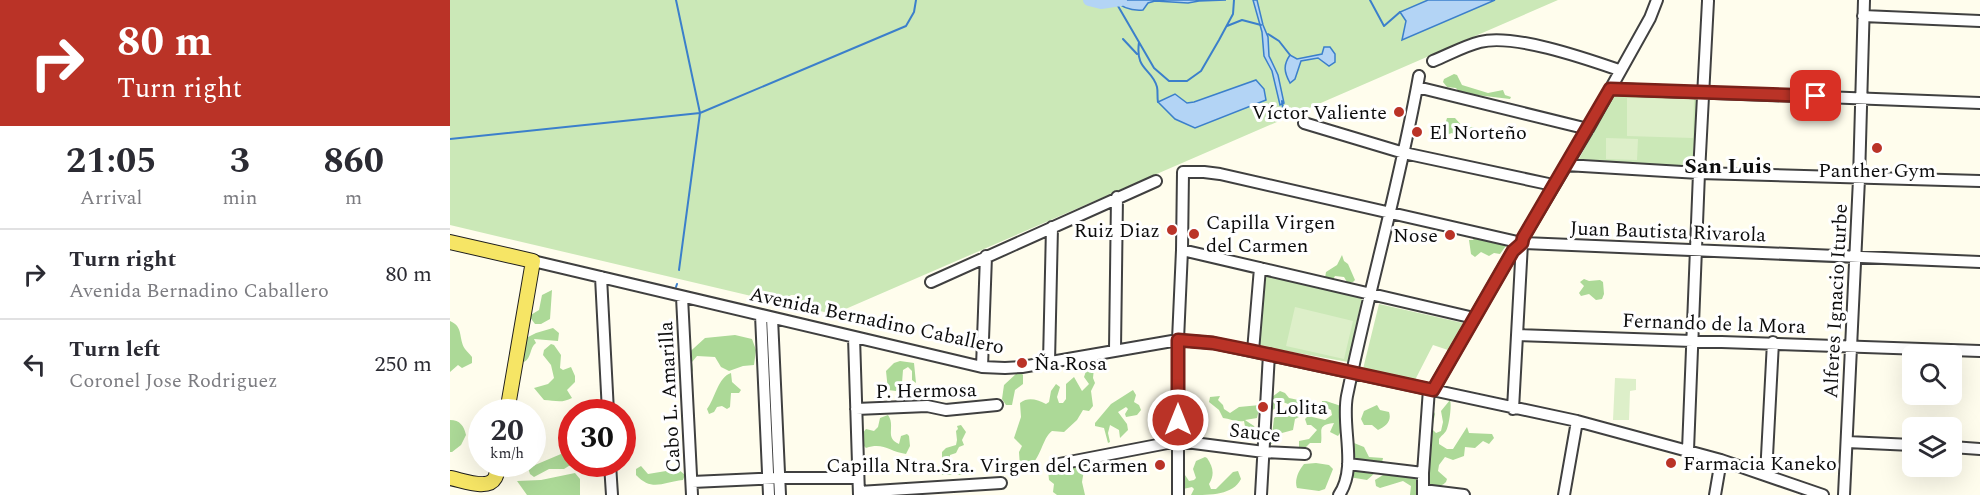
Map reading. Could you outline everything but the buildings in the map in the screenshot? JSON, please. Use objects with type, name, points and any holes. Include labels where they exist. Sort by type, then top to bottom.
[{"type":"main road","name":"Avenida Bernadino Caballero","points":[[450,242],[533,261]]},
{"type":"main road","points":[[509,399],[533,261]]},
{"type":"main road","points":[[450,478],[484,485],[491,489]]},
{"type":"street","points":[[1513,409],[1523,238],[1588,129],[1650,18],[1657,0]]},
{"type":"street","name":"Alferes Ignacio Iturbe","points":[[1844,495],[1859,179],[1864,0]]},
{"type":"street","points":[[1688,450],[1702,93],[1708,1]]},
{"type":"street","points":[[1863,16],[1980,21]]},
{"type":"street","points":[[1433,62],[1481,41],[1498,41],[1554,49],[1619,70]]},
{"type":"street","points":[[1339,495],[1346,480],[1348,464],[1346,404],[1404,153],[1419,76]]},
{"type":"street","points":[[1417,87],[1588,129]]},
{"type":"street","points":[[1610,89],[1980,103]]},
{"type":"street","points":[[1304,123],[1404,153],[1553,185]]},
{"type":"street","points":[[1566,165],[1699,173],[1980,181]]},
{"type":"street","name":"Juan Bautista Rivarola","points":[[1182,250],[1183,172],[1204,172],[1522,243],[1980,262]]},
{"type":"street","points":[[932,282],[1156,181]]},
{"type":"street","points":[[1115,350],[1117,197]]},
{"type":"street","points":[[1048,362],[1052,227]]},
{"type":"street","points":[[1464,495],[1423,493],[1431,390],[1513,251],[1522,243]]},
{"type":"street","points":[[1178,495],[1178,340],[1182,250],[1474,318]]},
{"type":"street","points":[[982,367],[986,256]]},
{"type":"street","name":"Avenida Bernadino Caballero","points":[[533,261],[982,367],[1005,369],[1178,340],[1213,343],[1577,422],[1688,450],[1823,495]]},
{"type":"street","points":[[1253,351],[1260,268]]},
{"type":"street","points":[[601,278],[607,399]]},
{"type":"street","name":"Cabo L. Amarilla","points":[[682,297],[692,495]]},
{"type":"street","points":[[767,316],[774,479],[780,495]]},
{"type":"street","name":"Fernando de la Mora","points":[[1518,335],[1773,342],[1980,351]]},
{"type":"street","points":[[854,337],[859,493],[1001,483]]},
{"type":"street","points":[[1766,475],[1773,342]]},
{"type":"street","points":[[1261,495],[1269,354]]},
{"type":"street","name":"P. Hermosa","points":[[856,409],[927,406],[946,410],[997,405]]},
{"type":"street","points":[[1564,495],[1577,422]]},
{"type":"street","name":"Sauce","points":[[1059,464],[1178,441],[1264,452],[1305,454]]},
{"type":"street","points":[[1847,442],[1902,445]]},
{"type":"street","points":[[1962,447],[1980,448]]},
{"type":"street","points":[[1715,495],[1721,460]]},
{"type":"street","points":[[1348,464],[1423,473]]},
{"type":"street","points":[[611,477],[612,495]]},
{"type":"street","points":[[692,482],[858,478]]},
{"type":"street","points":[[769,495],[774,479]]},
{"type":"green space","points":[[450,0],[1558,0],[834,314],[805,308],[798,295],[791,295],[781,303],[450,225]]},
{"type":"green space","points":[[1454,74],[1457,75],[1462,85],[1488,93],[1503,90],[1505,95],[1511,97],[1510,99],[1460,93],[1456,88],[1447,87],[1443,82],[1444,79]]},
{"type":"green space","points":[[1614,93],[1698,98],[1692,167],[1579,159]]},
{"type":"green space","points":[[1627,98],[1694,99],[1693,138],[1627,136]]},
{"type":"green space","points":[[1447,118],[1455,118],[1463,127],[1474,127],[1476,131],[1464,136],[1452,133],[1446,135],[1444,128]]},
{"type":"green space","points":[[1606,138],[1638,139],[1637,160],[1606,159]]},
{"type":"green space","points":[[1475,237],[1508,243],[1500,254],[1494,253],[1489,256],[1481,252],[1475,257],[1471,254],[1469,240]]},
{"type":"green space","points":[[1342,255],[1355,280],[1353,282],[1347,282],[1344,277],[1335,276],[1332,281],[1325,278],[1326,272],[1337,265]]},
{"type":"green space","points":[[1266,275],[1362,298],[1348,362],[1259,346]]},
{"type":"green space","points":[[1584,279],[1603,282],[1602,299],[1596,300],[1589,294],[1581,296],[1579,293],[1584,286],[1580,282]]},
{"type":"green space","points":[[552,290],[550,319],[541,324],[535,324],[529,316],[539,310],[542,295]]},
{"type":"green space","points":[[1379,304],[1463,323],[1448,350],[1433,345],[1415,380],[1363,369]]},
{"type":"green space","points":[[1295,307],[1353,321],[1344,359],[1286,346]]},
{"type":"green space","points":[[450,321],[457,326],[463,345],[472,357],[472,363],[462,368],[458,365],[450,372]]},
{"type":"green space","points":[[553,328],[559,333],[558,341],[534,339],[536,343],[528,358],[524,362],[521,360],[522,340]]},
{"type":"green space","points":[[735,335],[752,339],[756,350],[754,365],[729,371],[721,367],[715,357],[697,356],[692,362],[691,375],[683,358],[705,338]]},
{"type":"green space","points":[[551,344],[554,345],[561,355],[560,368],[563,370],[571,367],[575,382],[567,390],[572,398],[558,399],[558,401],[546,400],[534,388],[548,384],[554,378],[551,365],[543,355],[544,350]]},
{"type":"green space","points":[[900,361],[914,363],[916,383],[912,380],[912,371],[908,367],[903,370],[902,383],[896,391],[888,390],[886,371],[894,363]]},
{"type":"green space","points":[[1093,365],[1095,383],[1091,391],[1093,406],[1089,411],[1083,410],[1077,420],[1064,432],[1052,431],[1032,464],[1027,469],[1020,467],[1019,452],[1022,446],[1014,438],[1021,417],[1020,403],[1032,399],[1046,404],[1056,384],[1060,387],[1057,397],[1059,403],[1063,403],[1066,399],[1066,384],[1074,377],[1082,391],[1089,384],[1084,377],[1086,371]]},
{"type":"green space","points":[[1021,372],[1023,384],[1015,390],[1012,405],[1006,405],[1002,399],[1004,385]]},
{"type":"green space","points":[[731,373],[732,382],[741,390],[739,393],[731,393],[730,407],[727,409],[722,406],[717,407],[709,414],[707,409],[720,384]]},
{"type":"green space","points":[[1615,378],[1636,379],[1636,390],[1630,391],[1629,420],[1613,420]]},
{"type":"green space","points":[[1133,390],[1136,395],[1134,402],[1141,410],[1137,415],[1126,417],[1128,409],[1126,407],[1118,412],[1127,424],[1128,430],[1120,438],[1119,430],[1110,425],[1108,433],[1110,442],[1108,443],[1104,428],[1095,426],[1095,423],[1111,404]]},
{"type":"green space","points":[[1280,391],[1289,398],[1303,401],[1305,405],[1303,415],[1295,419],[1293,430],[1282,433],[1276,442],[1271,444],[1274,418],[1278,415],[1287,417],[1291,410],[1288,404],[1283,402],[1269,413],[1268,400]]},
{"type":"green space","points":[[1220,396],[1218,400],[1230,413],[1239,407],[1260,405],[1257,418],[1245,420],[1256,430],[1252,434],[1246,432],[1244,421],[1223,418],[1219,410],[1209,402],[1210,397]]},
{"type":"green space","points":[[1450,400],[1448,425],[1439,439],[1439,444],[1447,449],[1453,449],[1467,427],[1469,433],[1492,434],[1494,438],[1489,444],[1483,441],[1475,448],[1465,447],[1464,456],[1453,460],[1445,457],[1438,471],[1447,479],[1446,482],[1441,486],[1430,485],[1424,482],[1432,408],[1435,414],[1432,429],[1436,433],[1441,431],[1443,422],[1441,411]]},
{"type":"green space","points":[[1322,401],[1341,406],[1339,420],[1343,428],[1338,436],[1330,432],[1334,423],[1325,425],[1322,429],[1321,443],[1310,443],[1306,447],[1299,447],[1299,441],[1309,439],[1317,430],[1307,425],[1305,419],[1308,416],[1325,420],[1332,415],[1331,410],[1322,405]]},
{"type":"green space","points":[[1377,405],[1380,410],[1389,412],[1390,415],[1388,423],[1378,430],[1372,425],[1364,425],[1361,419],[1364,411]]},
{"type":"green space","points":[[888,415],[891,435],[895,441],[899,444],[901,436],[907,434],[909,436],[910,446],[906,454],[877,446],[866,448],[861,443],[862,434],[866,429],[874,431],[878,427],[880,418]]},
{"type":"green space","points":[[450,420],[461,424],[466,435],[461,445],[452,452],[450,452]]},
{"type":"green space","points":[[961,425],[966,432],[962,440],[964,445],[959,447],[956,453],[950,455],[950,463],[959,464],[966,471],[962,475],[942,475],[942,452],[956,445],[957,426]]},
{"type":"green space","points":[[1354,443],[1364,447],[1369,457],[1383,458],[1375,473],[1367,480],[1349,477],[1347,463],[1373,461],[1352,458],[1348,447]]},
{"type":"green space","points":[[558,455],[558,469],[546,471],[546,460]]},
{"type":"green space","points":[[1205,457],[1212,468],[1209,484],[1211,489],[1216,489],[1233,472],[1238,471],[1241,479],[1227,491],[1191,495],[1194,489],[1192,487],[1183,489],[1183,472],[1189,481],[1194,480],[1196,478],[1193,469],[1196,461]]},
{"type":"green space","points":[[1316,463],[1329,465],[1333,469],[1325,489],[1319,491],[1297,488],[1297,478],[1302,466]]},
{"type":"green space","points":[[1055,464],[1082,464],[1085,495],[1057,495],[1053,492],[1054,484],[1049,480],[1048,470]]},
{"type":"green space","points":[[641,466],[648,474],[678,469],[685,475],[683,480],[653,485],[636,475],[636,469]]},
{"type":"green space","points":[[1404,473],[1417,477],[1420,495],[1410,495],[1411,486],[1403,481],[1380,488],[1376,486],[1375,480],[1383,475]]},
{"type":"green space","points":[[558,476],[578,477],[580,495],[527,495],[517,481]]},
{"type":"water","points":[[1114,0],[1226,0],[1188,3],[1155,1],[1148,3],[1143,10],[1139,10],[1124,7]]},
{"type":"water","points":[[1253,0],[1257,0],[1268,37],[1269,56],[1278,75],[1284,103],[1280,105],[1272,71],[1264,56],[1262,32]]},
{"type":"water","points":[[1428,0],[1495,0],[1402,40],[1406,21],[1400,12]]},
{"type":"water","points":[[1324,47],[1330,47],[1335,54],[1335,62],[1329,66],[1318,58],[1301,61],[1295,79],[1290,83],[1285,69],[1290,55],[1297,59],[1322,54]]},
{"type":"water","points":[[1256,80],[1264,89],[1266,100],[1195,128],[1175,119],[1158,102],[1175,94],[1187,103],[1194,102]]},
{"type":"waterway","points":[[450,139],[700,113],[676,0]]},
{"type":"waterway","points":[[679,270],[700,113],[906,26],[914,12],[916,0]]},
{"type":"waterway","points":[[1089,0],[1101,3],[1121,0]]},
{"type":"waterway","points":[[1111,0],[1118,6],[1154,68],[1169,81],[1187,81],[1201,71],[1233,14],[1234,0]]},
{"type":"waterway","points":[[1370,0],[1384,26],[1400,12]]},
{"type":"waterway","points":[[1227,26],[1242,20],[1261,25]]},
{"type":"waterway","points":[[1268,34],[1279,41],[1290,55]]},
{"type":"waterway","points":[[1123,39],[1137,54]]},
{"type":"waterway","points":[[1139,42],[1139,59],[1155,81],[1158,102]]},
{"type":"waterway","points":[[1282,101],[1284,116]]},
{"type":"place","name":"Víctor Valiente","points":[[1399,112]]},
{"type":"place","name":"El Norteño","points":[[1417,132]]},
{"type":"place","name":"Panther Gym","points":[[1877,148]]},
{"type":"place","name":"Ruiz Diaz","points":[[1172,230]]},
{"type":"place","name":"Capilla Virgen del Carmen","points":[[1194,234]]},
{"type":"place","name":"Nose","points":[[1450,235]]},
{"type":"place","name":"Ña Rosa","points":[[1022,363]]},
{"type":"place","name":"Lolita","points":[[1263,407]]},
{"type":"place","name":"Farmacia Kaneko","points":[[1671,463]]},
{"type":"place","name":"Capilla Ntra.Sra. Virgen del Carmen","points":[[1160,465]]},
{"type":"district","name":"San Luis","points":[[1728,165]]},
{"type":"route","points":[[1178,420],[1178,340],[1213,343],[1433,390],[1513,251],[1522,243],[1553,185],[1610,89],[1816,96]]}]
